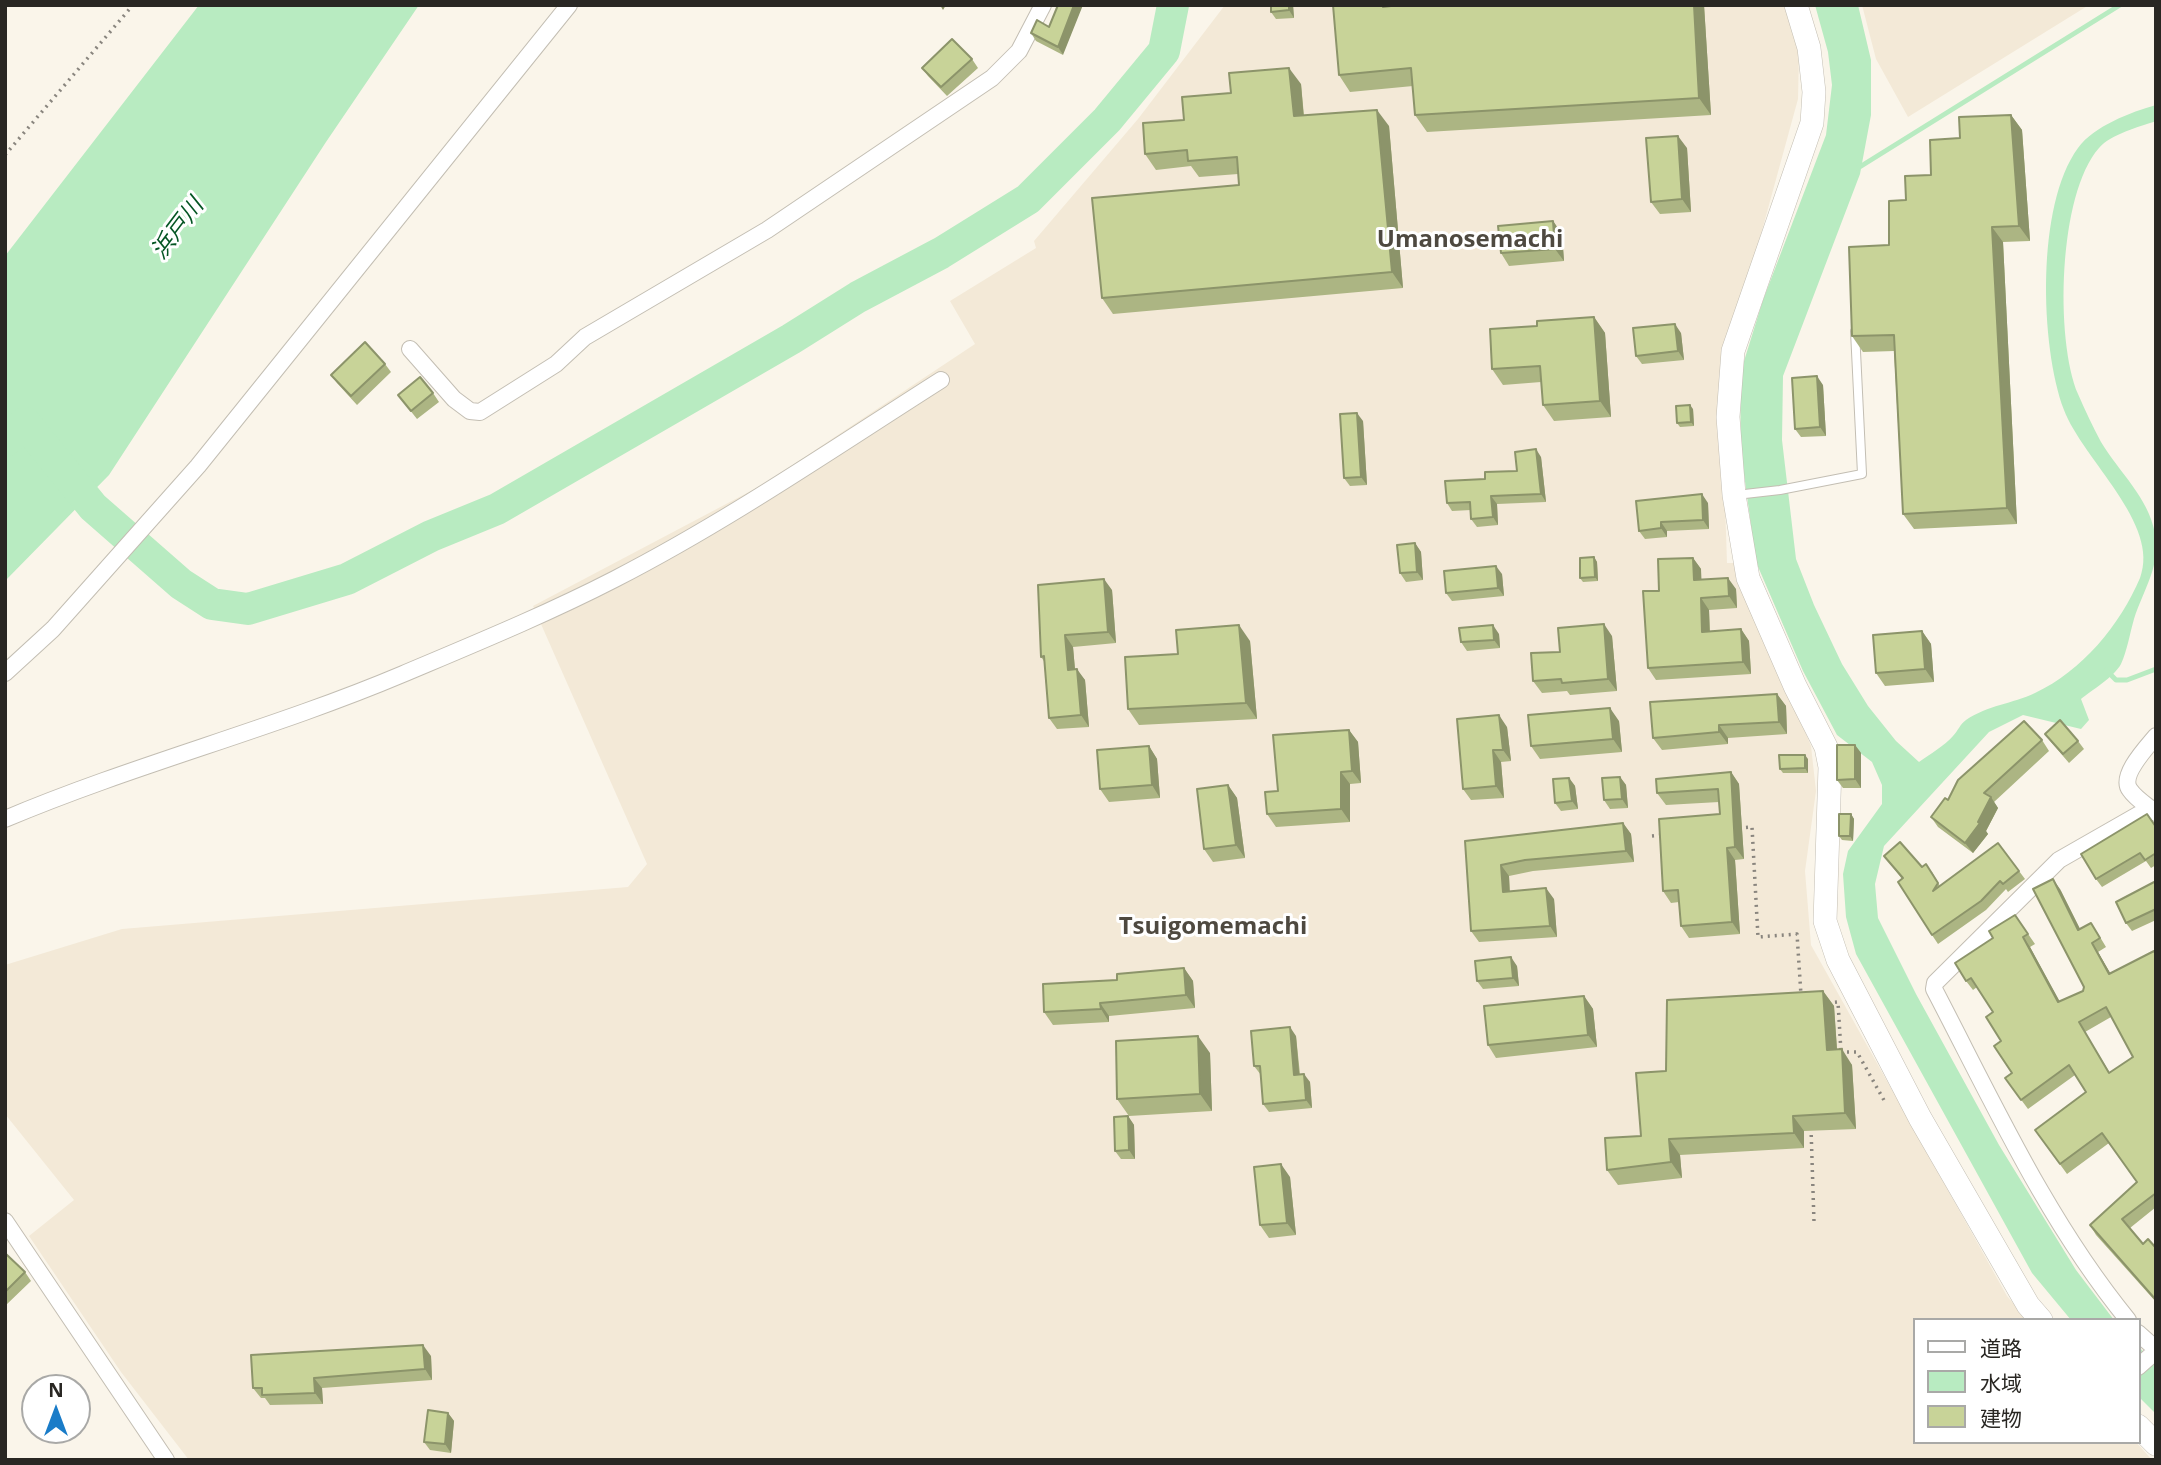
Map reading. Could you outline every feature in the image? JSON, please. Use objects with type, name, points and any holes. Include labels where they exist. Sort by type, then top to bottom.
[{"type":"street","points":[[5,673],[53,629],[198,466],[569,5]]},
{"type":"street","points":[[410,349],[454,399],[470,411],[480,412],[495,404],[556,365],[584,337],[767,230],[992,78],[1019,51],[1043,5]]},
{"type":"street","points":[[1796,5],[1809,48],[1814,92],[1812,123],[1734,351],[1727,417],[1748,578],[1795,686],[1826,747],[1830,799],[1823,906],[1838,960],[1946,1165],[2028,1304],[2039,1318]]},
{"type":"street","points":[[5,819],[43,803],[278,723],[403,674],[615,579],[718,522],[941,380]]},
{"type":"street","points":[[2126,1318],[2091,1274],[2018,1150],[1934,989],[1938,979],[2059,860],[2153,811],[2129,789],[2127,781],[2139,758],[2156,736]]},
{"type":"street","points":[[5,1221],[166,1460]]},
{"type":"street","points":[[2140,1335],[2154,1352],[2140,1365]]},
{"type":"street","points":[[2140,1428],[2156,1444]]},
{"type":"lane","points":[[1738,495],[1862,474],[1854,321]]},
{"type":"path","points":[[5,155],[133,5]]},
{"type":"path","points":[[1727,829],[1752,827],[1758,937],[1797,934],[1802,1004]]},
{"type":"path","points":[[1652,836],[1665,835]]},
{"type":"path","points":[[1826,1003],[1838,1002],[1841,1052]]},
{"type":"path","points":[[1830,1053],[1857,1052],[1885,1102]]},
{"type":"path","points":[[1810,1124],[1814,1222]]},
{"type":"shaded area","points":[[1225,5],[1785,5],[1799,52],[1798,99],[1721,380],[1727,563],[1736,563],[1811,746],[1816,791],[1805,871],[1811,945],[2007,1296],[2026,1318],[1912,1318],[1912,1444],[2138,1444],[2152,1460],[189,1460],[121,1372],[29,1236],[74,1200],[5,1114],[5,965],[122,929],[628,887],[647,864],[533,606],[764,484],[975,344],[950,301],[1036,248],[1034,241],[1138,119]]},
{"type":"shaded area","points":[[1862,5],[2089,5],[1908,117],[1876,59]]},
{"type":"water","name":"浜戸川","points":[[199,5],[419,5],[326,142],[109,475],[5,581],[5,256]]},
{"type":"water","points":[[1815,5],[1858,5],[1871,60],[1871,115],[1860,174],[1783,376],[1782,440],[1796,559],[1842,664],[1868,706],[1896,741],[1919,762],[1945,743],[1974,715],[2035,693],[2052,684],[2084,659],[2122,613],[2140,578],[2144,557],[2140,536],[2117,492],[2087,450],[2064,410],[2050,350],[2046,276],[2055,204],[2064,173],[2078,148],[2103,127],[2156,105],[2156,121],[2104,143],[2085,170],[2075,198],[2064,268],[2066,339],[2078,394],[2101,442],[2146,508],[2155,533],[2154,567],[2134,619],[2123,659],[2113,674],[2081,699],[2089,720],[2081,729],[2023,715],[1989,732],[1884,846],[1875,884],[1878,918],[1916,994],[1999,1145],[2076,1270],[2112,1318],[2069,1318],[2032,1273],[1856,954],[1846,917],[1843,874],[1848,851],[1882,804],[1882,785],[1872,762],[1837,735],[1803,671],[1756,562],[1741,452],[1740,374],[1763,300],[1826,135],[1832,85],[1828,52]]},
{"type":"water","points":[[2140,1348],[2156,1365],[2156,1414],[2140,1398]]},
{"type":"building","points":[[1058,5],[1074,5],[1058,47],[1031,33],[1037,20],[1049,27]]},
{"type":"building","points":[[1271,5],[1289,5],[1289,10],[1271,12]]},
{"type":"building","points":[[1333,5],[1694,5],[1699,98],[1415,115],[1411,68],[1339,75]]},
{"type":"building","points":[[952,39],[972,59],[941,87],[922,68]]},
{"type":"building","points":[[1289,68],[1294,116],[1377,110],[1392,272],[1102,298],[1092,198],[1239,185],[1237,157],[1188,161],[1187,150],[1145,154],[1143,123],[1184,120],[1182,97],[1231,93],[1229,73]]},
{"type":"building","points":[[2011,115],[2019,226],[1992,227],[2007,508],[1903,514],[1894,335],[1852,336],[1849,247],[1889,245],[1889,201],[1906,200],[1905,176],[1931,175],[1930,140],[1960,138],[1959,117]]},
{"type":"building","points":[[1678,136],[1682,199],[1651,202],[1646,138]]},
{"type":"building","points":[[1553,221],[1555,249],[1501,253],[1498,226]]},
{"type":"building","points":[[1594,317],[1600,401],[1543,405],[1540,366],[1492,369],[1490,329],[1537,326],[1537,321]]},
{"type":"building","points":[[1675,324],[1678,351],[1636,356],[1633,328]]},
{"type":"building","points":[[365,342],[385,364],[351,396],[331,375]]},
{"type":"building","points":[[1817,376],[1820,427],[1795,429],[1792,378]]},
{"type":"building","points":[[420,377],[433,393],[411,411],[398,395]]},
{"type":"building","points":[[1690,405],[1691,422],[1677,423],[1676,406]]},
{"type":"building","points":[[1357,413],[1361,477],[1344,478],[1340,414]]},
{"type":"building","points":[[1536,449],[1541,494],[1491,496],[1493,517],[1471,519],[1470,502],[1447,503],[1445,481],[1485,479],[1485,472],[1517,471],[1515,452]]},
{"type":"building","points":[[1702,494],[1703,520],[1661,522],[1661,528],[1639,531],[1636,501]]},
{"type":"building","points":[[1415,543],[1417,572],[1400,573],[1397,545]]},
{"type":"building","points":[[1594,557],[1595,577],[1580,578],[1580,558]]},
{"type":"building","points":[[1693,558],[1694,580],[1728,578],[1729,596],[1701,598],[1702,632],[1741,629],[1743,662],[1648,668],[1643,591],[1659,591],[1658,559]]},
{"type":"building","points":[[1496,566],[1498,588],[1446,593],[1444,571]]},
{"type":"building","points":[[1104,579],[1108,632],[1065,635],[1068,670],[1077,669],[1081,715],[1049,718],[1044,656],[1041,657],[1038,585]]},
{"type":"building","points":[[1604,624],[1608,679],[1562,683],[1561,679],[1533,681],[1531,653],[1560,652],[1558,628]]},
{"type":"building","points":[[1239,625],[1246,703],[1128,709],[1125,657],[1178,654],[1176,630]]},
{"type":"building","points":[[1493,625],[1494,640],[1461,642],[1459,628]]},
{"type":"building","points":[[1922,631],[1925,669],[1876,673],[1873,635]]},
{"type":"building","points":[[1777,694],[1779,722],[1719,725],[1719,732],[1653,738],[1650,702]]},
{"type":"building","points":[[1610,708],[1613,739],[1531,746],[1528,715]]},
{"type":"building","points":[[1499,715],[1503,750],[1493,750],[1496,786],[1463,789],[1457,719]]},
{"type":"building","points":[[2060,720],[2078,741],[2063,754],[2045,734]]},
{"type":"building","points":[[2024,721],[2042,740],[1984,793],[1991,797],[1978,822],[1980,823],[1965,843],[1931,817],[1945,798],[1948,800],[1958,780]]},
{"type":"building","points":[[1349,730],[1352,771],[1341,772],[1341,809],[1267,814],[1265,792],[1278,791],[1273,735]]},
{"type":"building","points":[[1837,745],[1855,745],[1855,779],[1837,780]]},
{"type":"building","points":[[1149,746],[1152,785],[1100,789],[1097,750]]},
{"type":"building","points":[[1779,755],[1805,755],[1805,768],[1780,769]]},
{"type":"building","points":[[1731,772],[1735,847],[1727,848],[1732,922],[1681,926],[1678,890],[1663,891],[1659,819],[1720,814],[1718,789],[1657,793],[1656,779]]},
{"type":"building","points":[[1620,777],[1622,799],[1604,800],[1602,778]]},
{"type":"building","points":[[1569,778],[1572,801],[1555,803],[1553,779]]},
{"type":"building","points":[[1228,785],[1236,845],[1204,849],[1197,789]]},
{"type":"building","points":[[1839,814],[1851,814],[1850,836],[1839,836]]},
{"type":"building","points":[[2147,814],[2156,827],[2156,853],[2145,860],[2140,853],[2096,879],[2081,854]]},
{"type":"building","points":[[1623,823],[1626,851],[1525,860],[1501,865],[1503,892],[1546,888],[1550,926],[1471,931],[1465,841]]},
{"type":"building","points":[[1900,842],[1922,867],[1926,864],[1938,883],[1933,891],[1998,843],[2019,871],[2003,884],[2000,881],[1981,901],[1932,935],[1898,882],[1903,878],[1884,856]]},
{"type":"building","points":[[2053,879],[2078,930],[2091,923],[2100,938],[2092,943],[2109,974],[2154,951],[2156,955],[2156,1193],[2122,1219],[2143,1244],[2148,1239],[2156,1248],[2156,1300],[2090,1225],[2137,1182],[2102,1133],[2060,1164],[2035,1130],[2086,1092],[2069,1065],[2021,1100],[2005,1078],[2012,1073],[1994,1046],[2001,1041],[1986,1017],[1993,1012],[1971,978],[1966,981],[1955,963],[1993,938],[1989,931],[2015,915],[2028,934],[2023,937],[2058,1002],[2083,991],[2084,987],[2033,889]],"holes":[[[2106,1007],[2133,1057],[2109,1073],[2079,1022]]]},
{"type":"building","points":[[2156,881],[2156,909],[2126,923],[2116,902]]},
{"type":"building","points":[[1511,957],[1513,978],[1477,981],[1475,961]]},
{"type":"building","points":[[1184,968],[1186,995],[1100,1003],[1101,1009],[1044,1012],[1043,984],[1117,980],[1117,974]]},
{"type":"building","points":[[1823,991],[1827,1050],[1842,1049],[1845,1113],[1793,1116],[1794,1133],[1669,1139],[1671,1162],[1607,1170],[1605,1138],[1641,1136],[1636,1073],[1666,1071],[1667,1000]]},
{"type":"building","points":[[1584,996],[1588,1035],[1488,1045],[1484,1006]]},
{"type":"building","points":[[1290,1027],[1294,1075],[1304,1074],[1306,1100],[1263,1104],[1260,1066],[1254,1066],[1251,1031]]},
{"type":"building","points":[[1198,1036],[1200,1094],[1117,1099],[1116,1041]]},
{"type":"building","points":[[1128,1116],[1129,1150],[1115,1151],[1114,1117]]},
{"type":"building","points":[[1281,1164],[1287,1223],[1260,1225],[1254,1167]]},
{"type":"building","points":[[5,1255],[25,1272],[5,1292]]},
{"type":"building","points":[[423,1345],[425,1369],[314,1378],[315,1393],[262,1395],[262,1388],[253,1388],[251,1355]]},
{"type":"building","points":[[428,1410],[448,1413],[445,1444],[424,1442]]},
{"type":"waterway","points":[[5,441],[25,423],[93,507],[181,584],[212,604],[248,609],[347,579],[431,536],[497,509],[791,339],[858,297],[941,253],[1028,199],[1107,120],[1164,51],[1173,5]]},
{"type":"waterway","points":[[1858,168],[2120,5]]},
{"type":"waterway","points":[[2106,670],[2116,680],[2127,680],[2156,669]]},
{"type":"district","name":"Umanosemachi","points":[[1470,240]]},
{"type":"district","name":"Tsuigomemachi","points":[[1213,927]]}]
